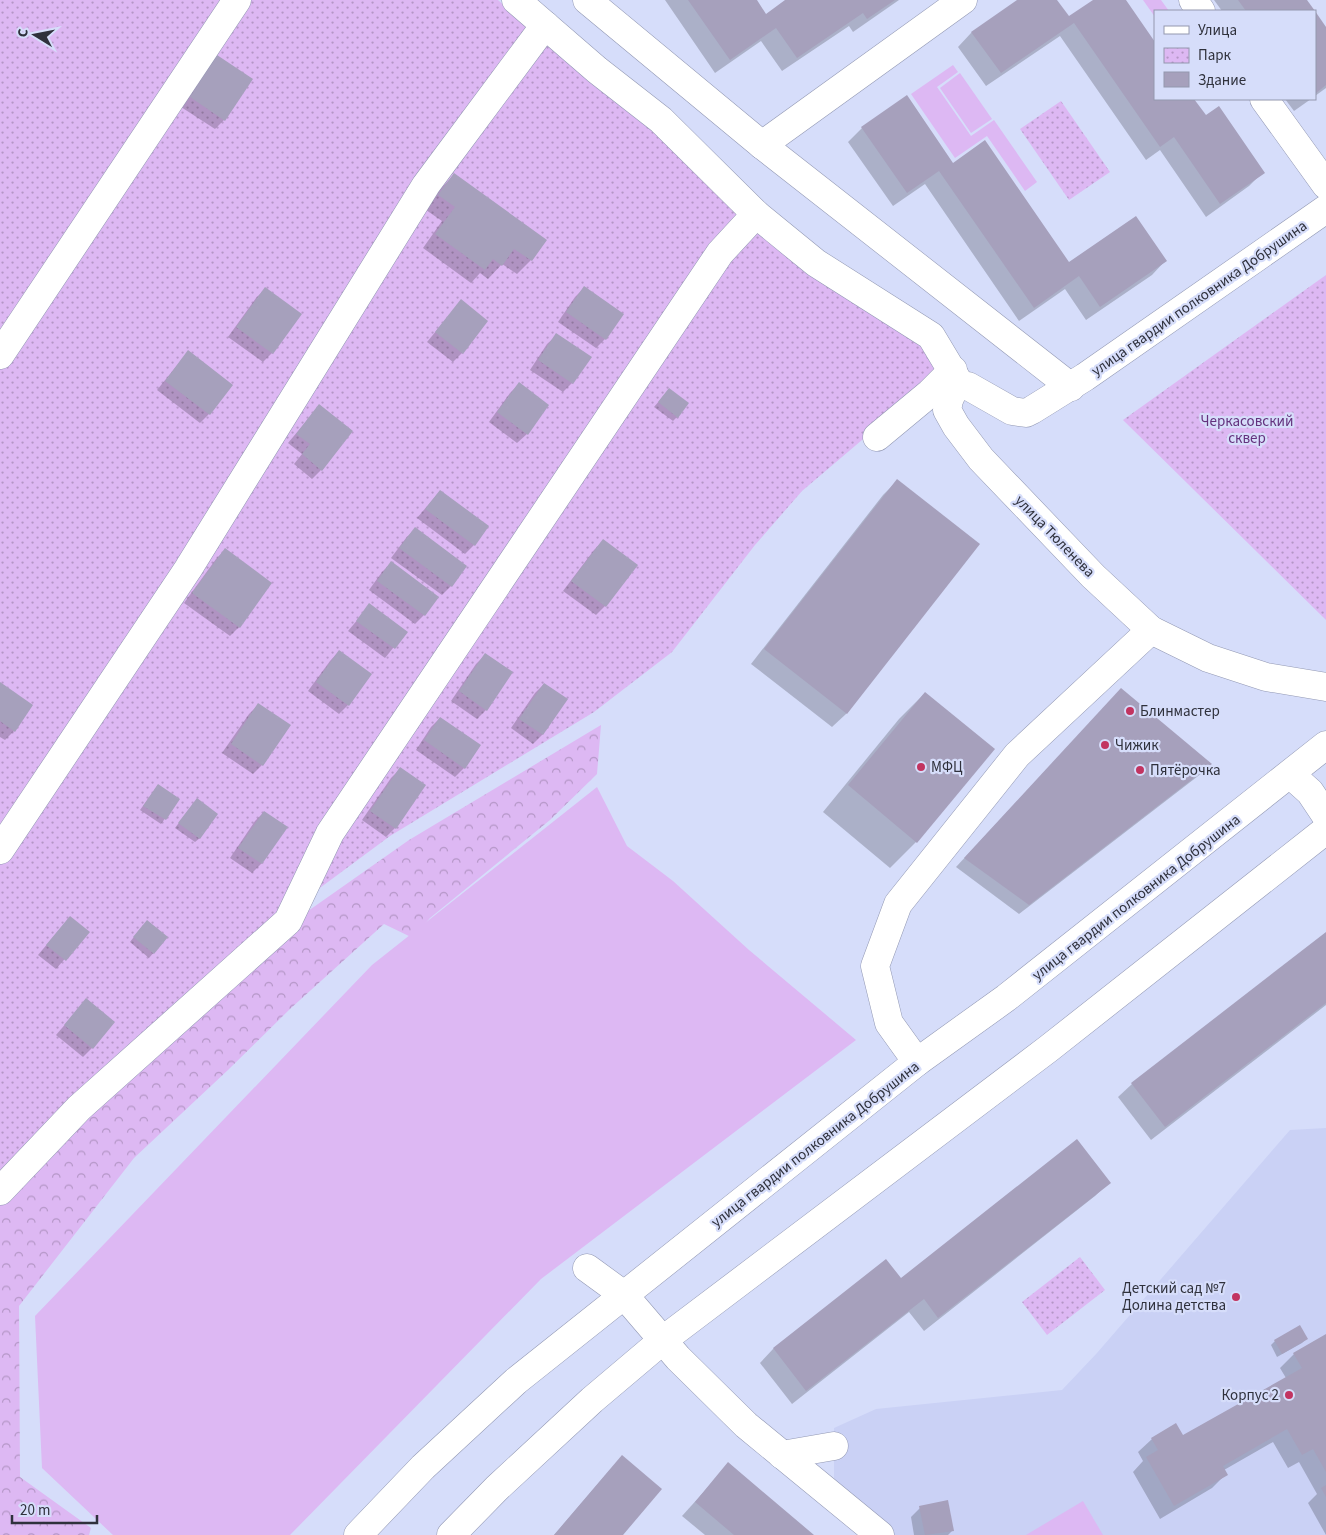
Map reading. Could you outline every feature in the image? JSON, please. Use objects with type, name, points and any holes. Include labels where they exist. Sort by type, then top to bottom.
[{"type":"street","points":[[0,354],[237,0]]},
{"type":"street","points":[[516,0],[597,70],[661,120],[756,214],[816,263],[931,336],[957,378],[968,386],[1012,411],[1026,413],[1071,387],[762,145],[587,0]]},
{"type":"street","points":[[762,145],[963,0]]},
{"type":"street","points":[[0,850],[188,569],[426,185],[545,26]]},
{"type":"street","points":[[1265,100],[1326,185]]},
{"type":"street","name":"улица гвардии полковника Добрушина","points":[[1071,387],[1326,209]]},
{"type":"street","points":[[0,1191],[79,1108],[288,921],[330,833],[720,253],[756,214]]},
{"type":"street","points":[[877,437],[930,393],[957,378]]},
{"type":"street","name":"улица Тюленева","points":[[957,378],[949,400],[948,410],[956,426],[981,459],[1093,576],[1151,630],[1208,658],[1266,677],[1326,687]]},
{"type":"street","points":[[917,1062],[889,1023],[875,966],[898,904],[1017,755],[1151,630]]},
{"type":"street","name":"улица гвардии полковника Добрушина","points":[[358,1535],[423,1467],[516,1381],[917,1062],[1006,998],[1326,746]]},
{"type":"street","points":[[1291,775],[1310,792],[1326,816]]},
{"type":"street","points":[[452,1535],[497,1488],[585,1407],[663,1340],[1048,1049],[1326,830]]},
{"type":"street","points":[[587,1268],[624,1294],[678,1358],[726,1405],[782,1455],[880,1535]]},
{"type":"street","points":[[782,1455],[834,1446]]},
{"type":"shaded area","name":"Детский сад №7 Долина детства","points":[[1326,1128],[1326,1535],[894,1535],[834,1484],[834,1428],[876,1409],[1062,1390],[1097,1353],[1290,1130]]},
{"type":"green space","points":[[0,0],[498,0],[552,50],[604,76],[948,357],[922,389],[802,491],[755,545],[672,652],[594,712],[390,836],[278,919],[0,1180]]},
{"type":"green space","points":[[1143,0],[1161,0],[1168,10],[1154,10],[1154,16]]},
{"type":"green space","points":[[953,65],[958,72],[937,87],[971,136],[994,120],[1037,182],[1025,191],[987,136],[955,158],[911,94]]},
{"type":"green space","points":[[960,73],[992,119],[971,133],[940,88]]},
{"type":"green space","points":[[1061,101],[1110,172],[1069,200],[1020,129]]},
{"type":"green space","name":"Черкасовский сквер","points":[[1326,275],[1326,620],[1123,420]]},
{"type":"green space","points":[[601,725],[597,774],[550,820],[430,918],[413,938],[384,924],[290,1009],[134,1158],[19,1306],[20,1477],[91,1528],[89,1535],[0,1535],[0,1197],[291,923],[409,840]]},
{"type":"green space","points":[[597,787],[627,846],[673,881],[749,950],[856,1040],[541,1279],[290,1535],[113,1535],[42,1468],[35,1316],[372,965]]},
{"type":"green space","points":[[1080,1257],[1105,1290],[1047,1335],[1022,1302]]},
{"type":"green space","points":[[1083,1501],[1103,1535],[1026,1535]]},
{"type":"building","points":[[688,0],[757,0],[766,14],[785,0],[895,0],[867,19],[863,13],[797,58],[776,28],[730,60]]},
{"type":"building","points":[[1017,0],[1057,0],[1069,16],[1093,0],[1126,0],[1154,41],[1154,100],[1195,100],[1206,115],[1219,106],[1265,173],[1220,204],[1174,137],[1160,147],[1074,23],[1001,73],[971,32]]},
{"type":"building","points":[[1238,0],[1307,0],[1314,10],[1245,10]]},
{"type":"building","points":[[1316,12],[1326,27],[1326,85],[1316,93]]},
{"type":"building","points":[[217,55],[253,79],[225,121],[190,97]]},
{"type":"building","points":[[907,95],[953,163],[985,140],[1069,262],[1136,216],[1167,261],[1100,307],[1079,276],[1034,308],[939,171],[907,193],[861,127]]},
{"type":"building","points":[[454,173],[547,240],[532,261],[514,249],[502,266],[493,259],[485,270],[435,234],[455,207],[438,195]]},
{"type":"building","points":[[584,286],[624,314],[606,340],[566,312]]},
{"type":"building","points":[[265,287],[302,314],[273,354],[236,327]]},
{"type":"building","points":[[461,299],[488,321],[463,354],[435,332]]},
{"type":"building","points":[[556,333],[592,357],[573,384],[538,360]]},
{"type":"building","points":[[188,350],[233,385],[210,415],[165,381]]},
{"type":"building","points":[[519,382],[549,405],[528,435],[497,412]]},
{"type":"building","points":[[669,388],[689,403],[678,418],[658,402]]},
{"type":"building","points":[[319,404],[353,431],[322,471],[302,454],[310,444],[296,434]]},
{"type":"building","points":[[897,479],[980,544],[847,714],[764,649]]},
{"type":"building","points":[[440,490],[489,526],[475,546],[425,509]]},
{"type":"building","points":[[415,527],[467,566],[452,587],[399,548]]},
{"type":"building","points":[[603,539],[638,565],[606,607],[571,581]]},
{"type":"building","points":[[225,548],[272,583],[240,628],[192,593]]},
{"type":"building","points":[[391,561],[439,597],[425,616],[377,581]]},
{"type":"building","points":[[369,603],[408,632],[395,649],[356,621]]},
{"type":"building","points":[[339,650],[372,674],[349,706],[316,682]]},
{"type":"building","points":[[485,653],[513,672],[487,711],[459,691]]},
{"type":"building","points":[[0,682],[33,705],[15,732],[0,721]]},
{"type":"building","points":[[544,683],[568,699],[543,735],[519,719]]},
{"type":"building","points":[[1121,688],[1212,764],[1029,905],[964,858]]},
{"type":"building","name":"МФЦ","points":[[925,692],[995,749],[917,843],[848,785]]},
{"type":"building","points":[[258,703],[291,725],[263,766],[231,744]]},
{"type":"building","points":[[440,717],[481,745],[465,769],[424,740]]},
{"type":"building","points":[[400,767],[426,785],[396,829],[370,811]]},
{"type":"building","points":[[158,784],[180,799],[166,820],[143,806]]},
{"type":"building","points":[[197,798],[218,814],[200,839],[178,823]]},
{"type":"building","points":[[264,811],[288,827],[262,864],[238,848]]},
{"type":"building","points":[[70,916],[90,932],[66,961],[46,945]]},
{"type":"building","points":[[147,920],[168,937],[154,954],[133,937]]},
{"type":"building","points":[[1326,932],[1326,1003],[1165,1127],[1131,1083]]},
{"type":"building","points":[[86,998],[115,1022],[93,1049],[64,1025]]},
{"type":"building","points":[[1077,1139],[1111,1183],[938,1318],[924,1299],[806,1391],[773,1348],[886,1259],[901,1278]]},
{"type":"building","points":[[1300,1325],[1308,1339],[1282,1354],[1274,1340]]},
{"type":"building","name":"Корпус 2","points":[[1326,1334],[1326,1472],[1313,1449],[1302,1455],[1287,1429],[1223,1466],[1228,1475],[1174,1506],[1146,1457],[1158,1450],[1151,1438],[1176,1423],[1183,1435],[1302,1368],[1293,1353]]},
{"type":"building","points":[[622,1455],[662,1489],[623,1535],[554,1535]]},
{"type":"building","points":[[728,1462],[814,1535],[734,1535],[695,1502]]},
{"type":"building","points":[[1326,1485],[1326,1497],[1321,1488]]},
{"type":"building","points":[[948,1500],[954,1531],[925,1535],[919,1506]]},
{"type":"place","name":"Блинмастер","points":[[1130,711]]},
{"type":"place","name":"Чижик","points":[[1105,745]]},
{"type":"place","name":"МФЦ","points":[[921,767]]},
{"type":"place","name":"Пятёрочка","points":[[1140,770]]},
{"type":"place","name":"Детский сад №7 Долина детства","points":[[1236,1297]]},
{"type":"place","name":"Корпус 2","points":[[1289,1395]]}]
